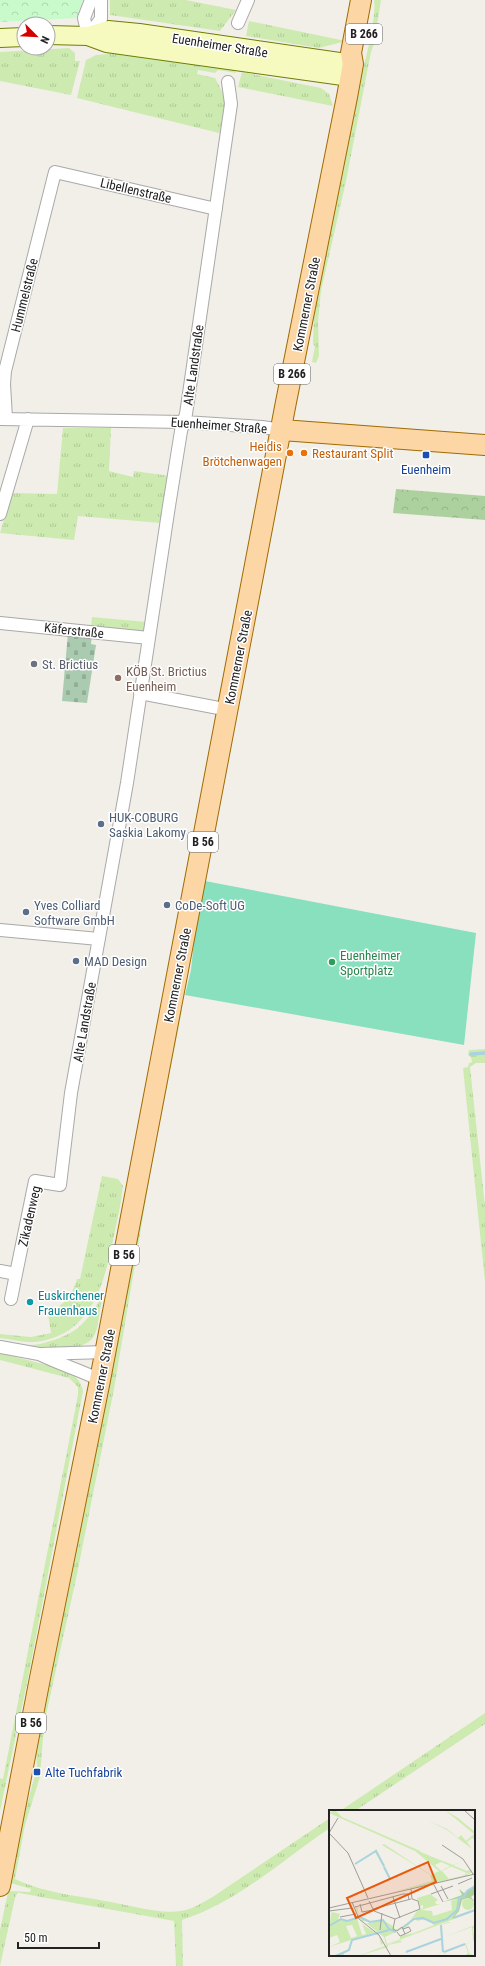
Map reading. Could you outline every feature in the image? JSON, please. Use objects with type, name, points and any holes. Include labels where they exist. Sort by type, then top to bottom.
[{"type":"main road","name":"Kommerner Straße","points":[[0,1885],[106,1352],[228,710],[352,71],[351,53],[361,0]]},
{"type":"main road","name":"Kommerner Straße","points":[[352,71],[360,56],[368,0]]},
{"type":"main road","name":"Euenheimer Straße","points":[[56,36],[88,36],[108,30],[138,33],[352,71]]},
{"type":"main road","name":"Euenheimer Straße","points":[[88,36],[107,43],[186,53],[298,71],[352,71]]},
{"type":"main road","points":[[298,71],[328,81],[347,97]]},
{"type":"main road","name":"Euenheimer Straße","points":[[282,430],[485,445]]},
{"type":"street","points":[[88,36],[84,18],[91,0]]},
{"type":"street","points":[[88,36],[100,19],[101,0]]},
{"type":"street","points":[[238,23],[248,0]]},
{"type":"street","name":"Alte Landstraße","points":[[60,1185],[71,1093],[127,783],[170,499],[184,422],[231,104],[228,82]]},
{"type":"street","name":"Libellenstraße","points":[[55,172],[216,209]]},
{"type":"street","name":"Hummelstraße","points":[[3,419],[5,371],[55,172]]},
{"type":"street","name":"Euenheimer Straße","points":[[3,419],[184,422],[262,427],[282,430]]},
{"type":"street","points":[[0,514],[28,419]]},
{"type":"street","name":"Käferstraße","points":[[0,623],[149,638]]},
{"type":"street","points":[[140,693],[228,710]]},
{"type":"street","points":[[0,930],[99,939]]},
{"type":"street","name":"Zikadenweg","points":[[11,1299],[35,1181],[60,1185]]},
{"type":"street","points":[[0,1271],[16,1274]]},
{"type":"street","points":[[0,1347],[38,1354],[106,1352]]},
{"type":"street","points":[[38,1354],[100,1380]]},
{"type":"green space","points":[[0,0],[83,0],[77,18],[56,19],[56,16],[16,16],[16,21],[0,22]]},
{"type":"green space","points":[[110,0],[186,0],[236,10],[220,31],[110,15]]},
{"type":"green space","points":[[374,0],[381,0],[374,44],[371,52],[346,181],[321,291],[318,321],[319,356],[316,363],[312,362],[315,346],[313,344],[314,313],[359,81],[370,40],[374,17]]},
{"type":"green space","points":[[249,21],[346,41],[319,48],[246,36]]},
{"type":"green space","points":[[69,48],[75,53],[75,61],[80,61],[71,95],[0,81],[0,52],[16,51],[16,56],[56,56],[56,49]]},
{"type":"green space","points":[[121,53],[235,69],[236,73],[218,70],[215,73],[198,70],[197,74],[215,78],[227,101],[223,134],[77,98],[86,60],[96,55]]},
{"type":"green space","points":[[242,72],[321,88],[329,94],[333,106],[238,87]]},
{"type":"green space","points":[[63,428],[111,428],[109,471],[133,477],[134,471],[170,476],[161,523],[78,516],[74,540],[0,533],[12,493],[57,494]]},
{"type":"green space","points":[[396,489],[485,496],[485,520],[393,513]]},
{"type":"green space","points":[[92,617],[147,622],[144,631],[141,632],[91,628]]},
{"type":"green space","points":[[68,633],[92,635],[91,644],[96,645],[87,703],[62,701]]},
{"type":"green space","name":"Euenheimer Sportplatz","points":[[205,881],[476,933],[464,1045],[185,995],[191,970],[196,922]]},
{"type":"green space","points":[[179,1009],[182,1010],[151,1169],[114,1389],[76,1579],[44,1724],[40,1777],[25,1825],[15,1879],[38,1888],[62,1894],[155,1911],[181,1911],[194,1907],[214,1896],[329,1819],[329,1829],[240,1892],[221,1903],[182,1920],[183,1966],[176,1966],[174,1921],[17,1893],[0,1966],[0,1930],[8,1892],[30,1892],[31,1889],[11,1883],[10,1881],[22,1822],[35,1775],[39,1774],[40,1768],[37,1767],[36,1750]]},
{"type":"green space","points":[[485,1049],[485,1063],[476,1063],[470,1067],[485,1206],[485,1282],[463,1068],[468,1067],[469,1063],[472,1062],[471,1057],[468,1055],[469,1050]]},
{"type":"green space","points":[[102,1176],[118,1179],[123,1186],[119,1213],[105,1274],[92,1305],[82,1319],[70,1329],[55,1337],[36,1342],[0,1338],[0,1334],[31,1337],[51,1333],[48,1314],[66,1300],[73,1290],[77,1279],[80,1279]]},
{"type":"green space","points":[[101,1298],[102,1300],[96,1333],[89,1342],[74,1348],[45,1348],[29,1346],[55,1340],[78,1328],[89,1316]]},
{"type":"green space","points":[[0,1353],[66,1370],[66,1372],[78,1379],[83,1391],[28,1678],[0,1811],[0,1778],[3,1779],[78,1395],[78,1387],[69,1378],[0,1360]]},
{"type":"green space","points":[[485,1713],[485,1724],[356,1810],[341,1810]]},
{"type":"waterway","points":[[471,1054],[485,1053]]},
{"type":"place","name":"Heidis Brötchenwagen","points":[[290,453]]},
{"type":"place","name":"Restaurant Split","points":[[304,453]]},
{"type":"place","name":"Euenheim","points":[[426,455]]},
{"type":"place","name":"St. Brictius","points":[[34,664]]},
{"type":"place","name":"KÖB St. Brictius Euenheim","points":[[118,678]]},
{"type":"place","name":"HUK-COBURG Saskia Lakomy","points":[[101,824]]},
{"type":"place","name":"CoDe-Soft UG","points":[[167,905]]},
{"type":"place","name":"Yves Colliard Software GmbH","points":[[26,912]]},
{"type":"place","name":"MAD Design","points":[[76,961]]},
{"type":"place","name":"Euenheimer Sportplatz","points":[[332,962]]},
{"type":"place","name":"Euskirchener Frauenhaus","points":[[30,1302]]},
{"type":"place","name":"Alte Tuchfabrik","points":[[37,1772]]}]
